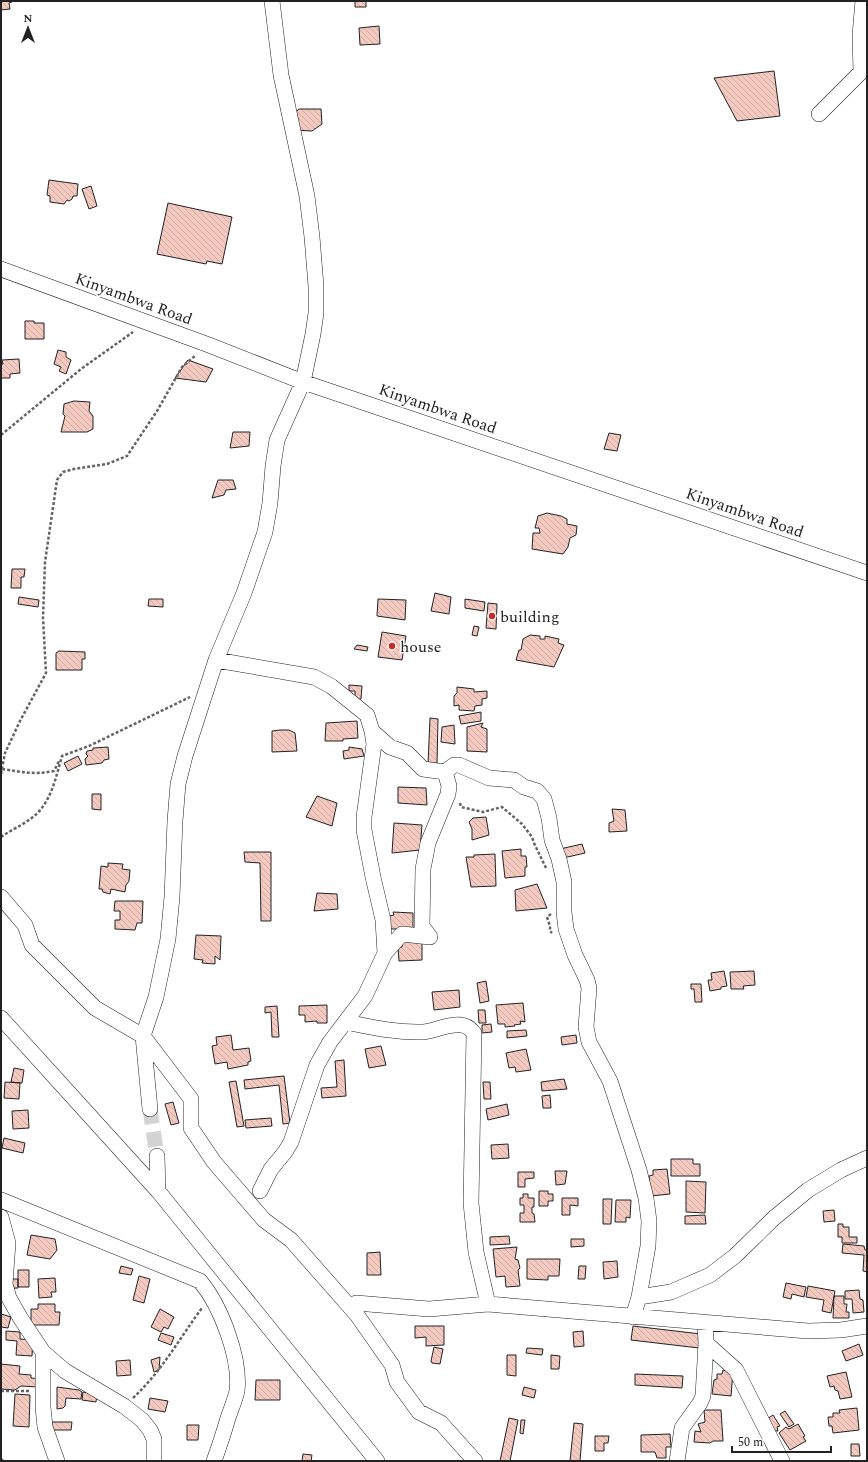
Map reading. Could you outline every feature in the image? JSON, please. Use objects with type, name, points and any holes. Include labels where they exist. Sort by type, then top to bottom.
[{"type":"street","points":[[150,1109],[142,1036],[156,997],[168,939],[172,897],[174,821],[178,784],[185,756],[216,660],[244,593],[265,532],[270,503],[272,466],[277,440],[303,382],[316,313],[316,286],[307,196],[282,75],[272,1]]},
{"type":"street","points":[[819,114],[861,72],[860,35],[863,1]]},
{"type":"street","name":"Kinyambwa Road","points":[[1,269],[209,345],[303,382],[867,573]]},
{"type":"street","points":[[216,660],[314,677],[332,686],[367,716],[372,731],[374,744],[364,817],[364,830],[383,920],[385,953]]},
{"type":"street","points":[[372,731],[390,747],[407,753],[423,769],[447,779]]},
{"type":"street","points":[[260,1191],[270,1169],[285,1152],[291,1142],[317,1065],[330,1042],[365,996],[385,953],[402,934],[430,937],[422,926],[423,869],[428,843],[448,794],[447,779],[454,765],[459,765],[489,778],[514,780],[524,787],[537,791],[544,799],[549,818],[552,840],[559,859],[564,882],[566,929],[589,988],[586,1027],[590,1042],[610,1081],[639,1170],[646,1198],[649,1221],[648,1246],[639,1297],[633,1317]]},
{"type":"street","points":[[1,897],[26,925],[32,945],[94,1008],[142,1036],[190,1099],[191,1128],[214,1162],[264,1220],[291,1240],[357,1315],[392,1365],[397,1382],[419,1412],[441,1423],[475,1461]]},
{"type":"street","points":[[1,1018],[158,1191],[377,1461]]},
{"type":"street","points":[[346,1022],[399,1032],[424,1032],[463,1024],[474,1033],[471,1203],[476,1252],[488,1304]]},
{"type":"street","points":[[157,1156],[158,1191]]},
{"type":"street","points":[[639,1297],[671,1292],[710,1276],[735,1256],[774,1218],[808,1190],[841,1170],[867,1158]]},
{"type":"street","points":[[1,1200],[200,1281],[209,1291],[211,1298],[222,1316],[235,1354],[238,1379],[236,1394],[214,1461]]},
{"type":"street","points":[[1,1217],[8,1243],[5,1284],[9,1298],[43,1352],[65,1371],[124,1406],[142,1420],[150,1430],[154,1439],[154,1461]]},
{"type":"street","points":[[356,1303],[429,1309],[488,1304],[808,1331],[841,1330],[867,1326]]},
{"type":"street","points":[[677,1461],[682,1428],[703,1396],[706,1343],[705,1322]]},
{"type":"street","points":[[706,1343],[736,1370],[782,1461]]},
{"type":"street","points":[[43,1352],[45,1427],[57,1461]]},
{"type":"path","points":[[1,435],[81,368],[147,322]]},
{"type":"path","points":[[1,774],[5,753],[20,721],[46,673],[43,618],[45,562],[57,480],[63,472],[107,464],[127,456],[157,411],[182,367],[188,360],[209,345]]},
{"type":"path","points":[[2,769],[29,774],[54,771],[62,756],[89,746],[207,688]]},
{"type":"path","points":[[1,837],[33,817],[40,810],[53,789],[62,756]]},
{"type":"path","points":[[447,779],[457,796],[461,807],[483,812],[502,808],[522,824],[532,837],[546,869]]},
{"type":"path","points":[[564,901],[547,917],[550,931],[554,934],[569,937]]},
{"type":"path","points":[[124,1406],[147,1385],[167,1360],[201,1309],[211,1298]]},
{"type":"path","points":[[1,1391],[43,1391]]},
{"type":"building","points":[[1,1],[12,1],[9,3],[10,9],[1,10]]},
{"type":"building","points":[[355,1],[366,1],[366,7],[355,7]]},
{"type":"building","points":[[379,26],[380,44],[360,45],[359,28]]},
{"type":"building","points":[[774,71],[780,116],[737,121],[714,78]]},
{"type":"building","points":[[299,109],[321,109],[322,124],[312,131],[293,130],[295,113]]},
{"type":"building","points":[[49,180],[78,184],[77,196],[73,196],[72,199],[69,201],[67,200],[64,204],[50,202],[50,196],[47,195]]},
{"type":"building","points":[[91,186],[97,206],[89,209],[82,189]]},
{"type":"building","points":[[168,203],[232,217],[222,264],[207,261],[206,264],[157,254]]},
{"type":"building","points":[[25,321],[44,323],[44,339],[25,339]]},
{"type":"building","points":[[58,350],[66,352],[66,357],[71,360],[66,374],[59,371],[61,367],[54,364]]},
{"type":"building","points":[[19,359],[20,373],[10,374],[10,378],[1,378],[1,364],[3,364],[2,360]]},
{"type":"building","points":[[188,360],[213,369],[206,382],[175,378]]},
{"type":"building","points":[[74,401],[90,402],[89,411],[93,416],[93,429],[87,432],[61,432],[65,416],[63,414],[64,404]]},
{"type":"building","points":[[233,432],[250,432],[249,446],[230,448]]},
{"type":"building","points":[[609,433],[621,435],[617,451],[604,449]]},
{"type":"building","points":[[218,480],[233,480],[236,489],[226,490],[224,495],[212,498]]},
{"type":"building","points":[[547,513],[561,516],[567,519],[567,524],[577,526],[576,535],[570,538],[568,547],[563,554],[532,549],[533,533],[540,533],[539,528],[535,528],[538,516]]},
{"type":"building","points":[[12,569],[25,569],[24,577],[21,577],[21,588],[11,588]]},
{"type":"building","name":"house","points":[[435,593],[451,597],[449,614],[431,611]]},
{"type":"building","points":[[19,597],[39,600],[38,607],[18,604]]},
{"type":"building","points":[[149,599],[163,599],[163,607],[148,606]]},
{"type":"building","points":[[378,599],[406,600],[405,620],[377,616]]},
{"type":"building","points":[[465,599],[485,602],[484,611],[465,608]]},
{"type":"building","name":"building","points":[[488,603],[497,604],[496,629],[486,628]]},
{"type":"building","points":[[474,626],[479,627],[477,636],[472,635]]},
{"type":"building","name":"house","points":[[382,632],[406,636],[402,660],[378,657]]},
{"type":"building","points":[[530,635],[540,636],[540,639],[545,639],[545,636],[559,639],[558,643],[564,645],[554,667],[516,660],[519,650],[521,650],[523,639]]},
{"type":"building","points":[[357,645],[368,647],[367,651],[354,649]]},
{"type":"building","points":[[59,651],[85,652],[85,659],[82,659],[82,670],[56,670],[56,653]]},
{"type":"building","points":[[349,685],[362,686],[361,699],[355,699],[355,691],[349,691]]},
{"type":"building","points":[[457,687],[474,689],[474,692],[487,691],[487,698],[482,699],[482,705],[475,706],[474,711],[459,710],[459,705],[454,706],[454,696],[457,693]]},
{"type":"building","points":[[481,712],[481,721],[461,724],[459,716]]},
{"type":"building","points":[[430,718],[438,719],[437,763],[428,764]]},
{"type":"building","points":[[357,721],[358,738],[343,739],[343,741],[325,741],[326,723]]},
{"type":"building","points":[[483,723],[481,727],[487,729],[487,752],[467,751],[467,727]]},
{"type":"building","points":[[454,725],[455,744],[441,742],[442,727]]},
{"type":"building","points":[[289,730],[295,733],[297,751],[272,752],[272,731]]},
{"type":"building","points":[[108,747],[109,759],[104,760],[102,763],[86,765],[85,759],[88,756],[86,754],[87,751],[93,750],[93,748]]},
{"type":"building","points":[[349,747],[362,749],[364,756],[344,759],[343,751],[349,750]]},
{"type":"building","points":[[78,756],[82,764],[68,771],[64,763]]},
{"type":"building","points":[[398,787],[426,788],[427,805],[398,803]]},
{"type":"building","points":[[92,794],[101,794],[101,810],[92,809]]},
{"type":"building","points":[[317,796],[337,803],[332,826],[306,817]]},
{"type":"building","points":[[612,809],[625,810],[627,831],[609,832],[609,823],[614,821]]},
{"type":"building","points":[[486,817],[489,835],[472,840],[472,829],[469,822],[473,818]]},
{"type":"building","points":[[394,823],[422,825],[420,850],[392,853]]},
{"type":"building","points":[[582,844],[585,853],[559,859],[560,849]]},
{"type":"building","points":[[521,849],[521,856],[526,856],[527,867],[525,867],[525,876],[505,878],[502,851]]},
{"type":"building","points":[[244,852],[271,852],[271,921],[261,921],[260,863],[245,862]]},
{"type":"building","points":[[495,854],[496,886],[471,887],[466,857]]},
{"type":"building","points":[[108,863],[123,864],[122,869],[130,870],[129,881],[126,885],[125,892],[111,889],[110,894],[103,892],[102,889],[99,889],[101,866],[108,867]]},
{"type":"building","points":[[537,884],[547,908],[516,911],[515,890]]},
{"type":"building","points":[[317,893],[337,894],[338,909],[314,911]]},
{"type":"building","points":[[115,901],[143,901],[142,923],[137,923],[135,930],[115,929],[115,920],[120,920],[120,911],[114,911]]},
{"type":"building","points":[[393,912],[413,913],[413,929],[390,929],[389,916],[394,915]]},
{"type":"building","points":[[196,935],[221,936],[220,960],[215,956],[215,964],[202,963],[203,960],[194,959]]},
{"type":"building","points":[[402,937],[422,943],[422,960],[399,961],[398,947],[402,947]]},
{"type":"building","points":[[724,971],[727,986],[710,991],[708,980],[712,980],[711,973]]},
{"type":"building","points":[[754,971],[755,985],[743,986],[744,989],[731,989],[730,972]]},
{"type":"building","points":[[486,981],[489,1001],[480,1003],[477,983]]},
{"type":"building","points":[[691,984],[701,984],[702,1002],[695,1002],[694,989],[691,989]]},
{"type":"building","points":[[459,990],[460,1007],[434,1010],[432,992]]},
{"type":"building","points":[[523,1003],[525,1022],[520,1021],[521,1024],[505,1027],[505,1024],[498,1024],[496,1005]]},
{"type":"building","points":[[327,1005],[327,1023],[317,1023],[317,1021],[305,1022],[305,1015],[299,1015],[299,1006]]},
{"type":"building","points":[[277,1006],[279,1037],[272,1037],[271,1012],[265,1013],[265,1007]]},
{"type":"building","points":[[478,1010],[485,1010],[486,1023],[479,1023]]},
{"type":"building","points":[[491,1024],[492,1032],[482,1033],[482,1025]]},
{"type":"building","points":[[526,1030],[527,1036],[507,1038],[507,1031]]},
{"type":"building","points":[[231,1035],[233,1050],[249,1048],[251,1061],[248,1062],[248,1065],[228,1069],[227,1062],[215,1064],[212,1046],[217,1045],[216,1037]]},
{"type":"building","points":[[576,1035],[577,1043],[562,1045],[561,1037]]},
{"type":"building","points":[[381,1046],[386,1065],[369,1068],[365,1049]]},
{"type":"building","points":[[526,1049],[531,1070],[516,1072],[515,1067],[509,1068],[506,1053]]},
{"type":"building","points":[[344,1060],[346,1096],[322,1098],[321,1088],[337,1087],[335,1061]]},
{"type":"building","points":[[14,1068],[24,1070],[22,1083],[11,1082]]},
{"type":"building","points":[[284,1076],[290,1123],[283,1124],[279,1085],[245,1089],[244,1080]]},
{"type":"building","points":[[564,1079],[567,1089],[542,1091],[541,1082]]},
{"type":"building","points":[[236,1081],[244,1126],[237,1127],[229,1082]]},
{"type":"building","points":[[5,1082],[20,1083],[19,1099],[4,1098]]},
{"type":"building","points":[[483,1082],[490,1082],[491,1099],[484,1099]]},
{"type":"building","points":[[550,1095],[551,1108],[543,1108],[542,1096]]},
{"type":"building","points":[[173,1102],[179,1123],[171,1125],[165,1104]]},
{"type":"building","points":[[507,1104],[509,1115],[488,1120],[486,1109]]},
{"type":"building","points":[[28,1110],[29,1128],[13,1129],[12,1111]]},
{"type":"building","points":[[271,1118],[272,1126],[246,1128],[245,1120]]},
{"type":"building","points":[[4,1138],[25,1143],[23,1153],[2,1148]]},
{"type":"building","points":[[508,1144],[509,1158],[492,1159],[491,1145]]},
{"type":"building","points":[[671,1159],[693,1159],[693,1164],[700,1164],[700,1176],[671,1176]]},
{"type":"building","points":[[667,1169],[670,1194],[651,1196],[649,1176],[653,1175],[653,1170]]},
{"type":"building","points":[[555,1171],[567,1171],[565,1184],[556,1185]]},
{"type":"building","points":[[518,1172],[534,1172],[534,1178],[525,1179],[525,1187],[518,1187]]},
{"type":"building","points":[[686,1181],[706,1182],[705,1213],[686,1212]]},
{"type":"building","points":[[539,1191],[548,1191],[548,1194],[553,1194],[553,1201],[548,1201],[548,1206],[539,1206]]},
{"type":"building","points":[[523,1194],[528,1194],[528,1198],[534,1198],[532,1213],[534,1214],[535,1222],[520,1222],[520,1213],[524,1213],[524,1205],[520,1205],[520,1198],[523,1198]]},
{"type":"building","points":[[562,1198],[578,1198],[578,1206],[570,1205],[570,1215],[562,1215]]},
{"type":"building","points":[[603,1199],[612,1199],[611,1224],[603,1224]]},
{"type":"building","points":[[616,1200],[631,1200],[630,1218],[626,1217],[626,1222],[615,1222]]},
{"type":"building","points":[[834,1210],[835,1221],[824,1222],[823,1211]]},
{"type":"building","points":[[705,1215],[706,1224],[685,1224],[685,1216]]},
{"type":"building","points":[[838,1224],[843,1224],[843,1227],[849,1227],[849,1237],[857,1237],[857,1243],[842,1243],[842,1237],[838,1237]]},
{"type":"building","points":[[31,1235],[55,1239],[57,1250],[50,1259],[27,1255]]},
{"type":"building","points":[[509,1236],[510,1244],[490,1245],[490,1237]]},
{"type":"building","points":[[571,1239],[584,1239],[584,1246],[571,1247]]},
{"type":"building","points":[[843,1244],[864,1246],[865,1250],[867,1250],[867,1272],[863,1271],[864,1255],[842,1253]]},
{"type":"building","points":[[517,1247],[515,1259],[518,1260],[520,1268],[518,1270],[520,1286],[506,1287],[505,1276],[496,1277],[493,1249]]},
{"type":"building","points":[[380,1252],[381,1275],[367,1275],[367,1253]]},
{"type":"building","points":[[527,1259],[560,1259],[559,1276],[548,1276],[548,1280],[527,1279]]},
{"type":"building","points":[[617,1261],[618,1277],[604,1279],[603,1262]]},
{"type":"building","points":[[121,1266],[133,1269],[131,1275],[119,1273]]},
{"type":"building","points":[[579,1266],[586,1266],[585,1279],[578,1279]]},
{"type":"building","points":[[18,1270],[29,1270],[29,1287],[18,1287]]},
{"type":"building","points":[[139,1276],[150,1279],[144,1303],[133,1300]]},
{"type":"building","points":[[55,1278],[56,1292],[51,1292],[52,1297],[39,1298],[38,1279]]},
{"type":"building","points":[[1,1279],[18,1279],[18,1288],[1,1289]]},
{"type":"building","points":[[786,1283],[806,1287],[804,1297],[792,1294],[791,1299],[783,1297]]},
{"type":"building","points":[[808,1286],[835,1291],[831,1313],[822,1311],[824,1300],[806,1297]]},
{"type":"building","points":[[859,1290],[860,1299],[863,1300],[864,1312],[853,1313],[852,1299],[845,1299],[845,1291]]},
{"type":"building","points":[[834,1296],[844,1296],[844,1304],[847,1304],[846,1312],[849,1312],[849,1318],[833,1318]]},
{"type":"building","points":[[38,1304],[55,1304],[55,1312],[60,1312],[59,1325],[31,1325],[31,1309],[38,1309]]},
{"type":"building","points":[[160,1309],[174,1317],[168,1329],[164,1327],[161,1332],[151,1327]]},
{"type":"building","points":[[1,1314],[11,1317],[8,1328],[1,1327]]},
{"type":"building","points":[[415,1326],[444,1326],[444,1345],[426,1346],[426,1337],[415,1338]]},
{"type":"building","points":[[633,1326],[701,1334],[699,1348],[631,1340]]},
{"type":"building","points":[[6,1331],[20,1332],[20,1339],[33,1340],[32,1356],[16,1355],[17,1341],[6,1340]]},
{"type":"building","points":[[583,1331],[584,1346],[574,1347],[573,1332]]},
{"type":"building","points":[[161,1333],[174,1337],[171,1345],[158,1340]]},
{"type":"building","points":[[859,1344],[863,1355],[846,1361],[842,1351]]},
{"type":"building","points":[[434,1347],[443,1349],[440,1364],[432,1363],[431,1361]]},
{"type":"building","points":[[527,1348],[543,1349],[542,1355],[526,1353]]},
{"type":"building","points":[[507,1355],[516,1355],[516,1376],[507,1375]]},
{"type":"building","points":[[551,1355],[560,1356],[559,1369],[551,1369]]},
{"type":"building","points":[[160,1357],[159,1370],[154,1372],[151,1360]]},
{"type":"building","points":[[130,1360],[131,1375],[117,1376],[116,1361]]},
{"type":"building","points":[[1,1364],[20,1366],[19,1374],[31,1375],[31,1378],[42,1379],[38,1387],[21,1386],[15,1390],[1,1389]]},
{"type":"building","points":[[723,1370],[733,1371],[731,1396],[712,1394],[714,1380],[717,1379],[717,1374],[722,1374]]},
{"type":"building","points":[[846,1372],[852,1397],[840,1399],[838,1391],[835,1390],[834,1386],[830,1387],[827,1376]]},
{"type":"building","points":[[635,1374],[683,1376],[682,1388],[635,1385]]},
{"type":"building","points":[[256,1380],[280,1380],[280,1400],[255,1400]]},
{"type":"building","points":[[57,1387],[79,1390],[82,1392],[81,1399],[66,1398],[65,1406],[57,1409]]},
{"type":"building","points":[[524,1387],[536,1390],[534,1398],[522,1395]]},
{"type":"building","points":[[83,1392],[97,1394],[96,1402],[82,1400]]},
{"type":"building","points":[[15,1394],[30,1395],[29,1427],[13,1426]]},
{"type":"building","points":[[150,1398],[168,1401],[165,1412],[148,1409]]},
{"type":"building","points":[[857,1408],[859,1430],[833,1433],[832,1426],[829,1426],[828,1417],[833,1417],[833,1413],[840,1413],[839,1410]]},
{"type":"building","points":[[704,1410],[721,1410],[723,1441],[713,1441],[710,1443],[694,1442],[695,1431],[701,1432],[698,1424],[705,1422]]},
{"type":"building","points":[[785,1411],[794,1424],[789,1427],[780,1414]]},
{"type":"building","points":[[773,1415],[780,1426],[777,1427],[778,1431],[775,1431],[767,1419]]},
{"type":"building","points":[[509,1418],[518,1420],[510,1461],[500,1461]]},
{"type":"building","points":[[521,1420],[525,1420],[523,1434],[520,1433]]},
{"type":"building","points":[[52,1422],[72,1422],[71,1430],[52,1430]]},
{"type":"building","points":[[574,1423],[583,1424],[580,1461],[570,1461]]},
{"type":"building","points":[[798,1424],[805,1436],[803,1437],[806,1441],[790,1450],[779,1433],[786,1427],[789,1429]]},
{"type":"building","points":[[187,1425],[199,1425],[198,1440],[187,1440]]},
{"type":"building","points":[[670,1434],[671,1447],[666,1447],[666,1458],[657,1458],[655,1452],[641,1452],[641,1435]]},
{"type":"building","points":[[595,1436],[609,1436],[608,1443],[604,1443],[604,1451],[595,1451]]},
{"type":"building","points":[[851,1444],[859,1444],[860,1456],[851,1456]]},
{"type":"building","points":[[303,1454],[312,1455],[311,1461],[302,1461]]},
{"type":"tunnel","points":[[150,1109],[157,1156]]},
{"type":"place","name":"building","points":[[492,616]]},
{"type":"place","name":"house","points":[[392,646]]}]
